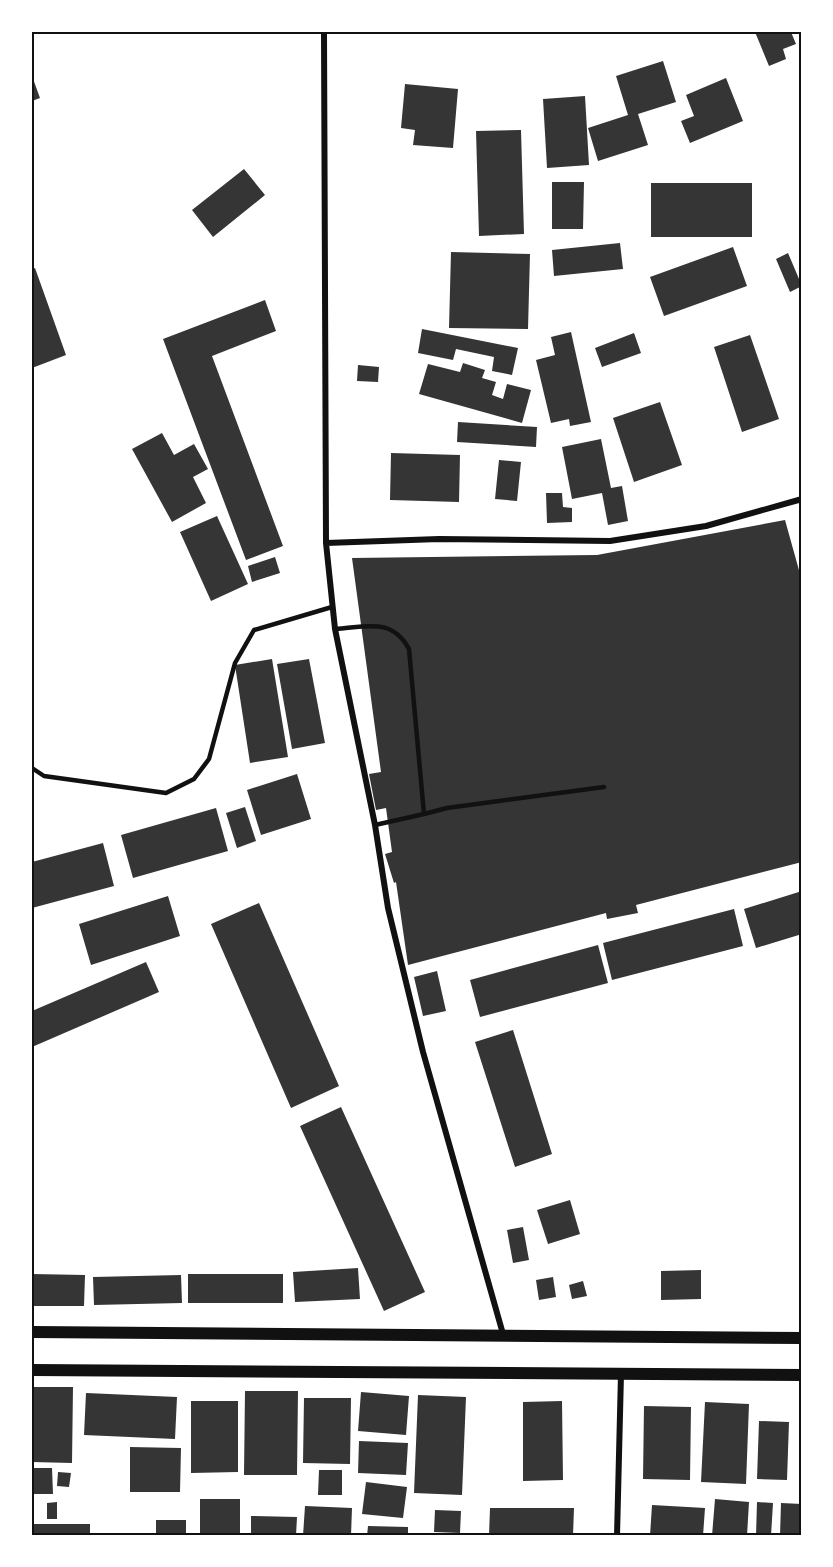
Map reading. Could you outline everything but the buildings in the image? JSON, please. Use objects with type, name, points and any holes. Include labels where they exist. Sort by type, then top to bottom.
[{"type":"main road","points":[[32,1332],[801,1338]]},
{"type":"main road","points":[[32,1370],[801,1376]]},
{"type":"street","points":[[324,32],[326,543],[335,629],[375,825],[388,909],[423,1052],[503,1334]]},
{"type":"street","points":[[326,543],[439,539],[610,541],[706,526],[801,500]]},
{"type":"street","points":[[617,1536],[621,1373]]},
{"type":"lane","points":[[32,768],[44,776],[166,793],[194,779],[209,759],[235,663],[254,630],[332,607]]},
{"type":"lane","points":[[335,629],[386,626],[403,637],[409,649],[424,814]]},
{"type":"lane","points":[[375,825],[447,807],[604,787]]}]
